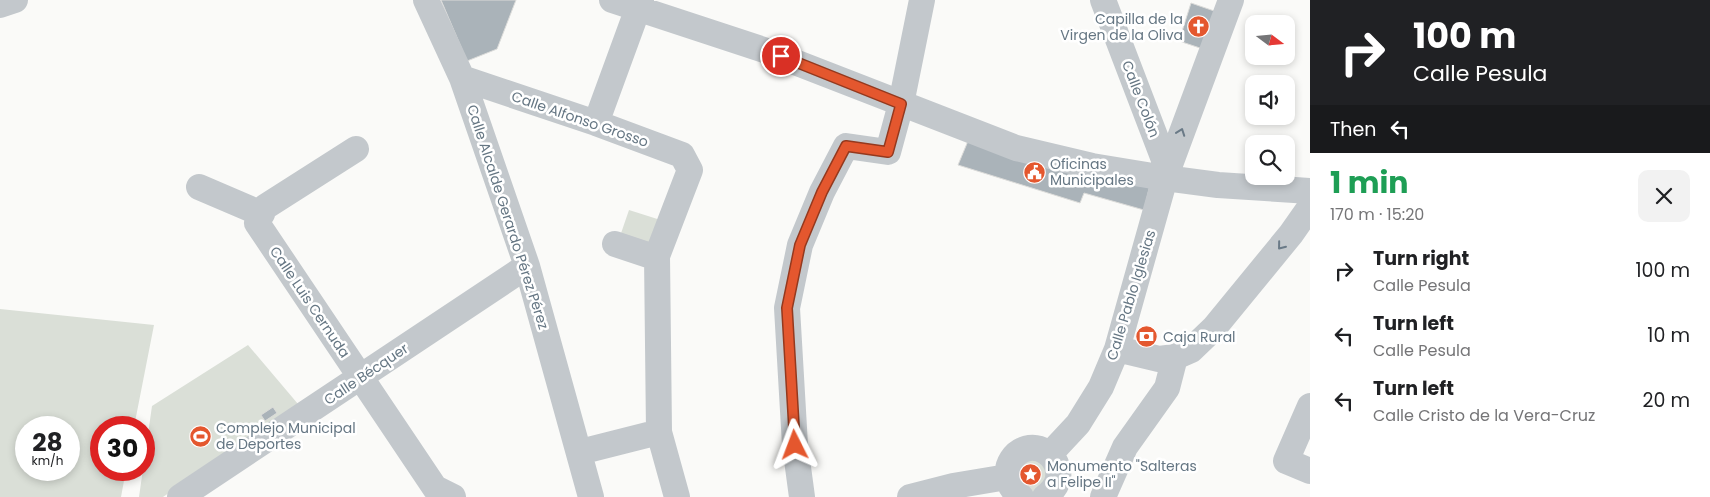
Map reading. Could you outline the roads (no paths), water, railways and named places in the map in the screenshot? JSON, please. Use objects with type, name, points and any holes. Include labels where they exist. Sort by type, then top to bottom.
[{"type":"street","points":[[0,5],[15,0]]},
{"type":"street","name":"Calle Alcalde Gerardo Pérez Pérez","points":[[426,0],[462,78],[527,266],[591,497]]},
{"type":"street","points":[[612,0],[639,4],[764,50],[1016,148],[1092,166],[1166,174],[1218,185],[1310,191]]},
{"type":"street","points":[[802,497],[795,445],[787,308],[800,245],[822,192],[846,146],[888,152],[901,104],[922,0]]},
{"type":"street","name":"Calle Colón","points":[[1103,0],[1166,174]]},
{"type":"street","name":"Calle Pablo Iglesias","points":[[1050,454],[1078,424],[1101,387],[1117,350],[1166,174],[1227,1]]},
{"type":"street","points":[[596,123],[639,4]]},
{"type":"street","name":"Calle Alfonso Grosso","points":[[462,78],[596,123],[682,155],[690,170],[657,258]]},
{"type":"street","points":[[199,187],[260,218],[265,207],[356,149]]},
{"type":"street","points":[[1117,350],[1159,359],[1175,357],[1191,350],[1214,328],[1291,234],[1310,207]]},
{"type":"street","name":"Calle Luis Cernuda","points":[[260,218],[360,378],[435,488],[452,497]]},
{"type":"street","points":[[615,244],[657,258],[659,432],[672,485],[677,497]]},
{"type":"street","name":"Calle Bécquer","points":[[180,497],[527,266]]},
{"type":"street","points":[[1104,497],[1125,447],[1167,388],[1175,357]]},
{"type":"street","points":[[1310,406],[1286,461],[1310,471]]},
{"type":"street","points":[[580,452],[659,432]]},
{"type":"street","points":[[918,496],[952,486],[1014,487],[1007,468],[1017,454],[1024,449],[1033,448],[1050,454],[1058,468],[1056,485],[1050,495]]},
{"type":"place","name":"Capilla de la Virgen de la Oliva","points":[[1199,27]]},
{"type":"place","name":"Oficinas Municipales","points":[[1034,172]]},
{"type":"place","name":"Caja Rural","points":[[1147,337]]},
{"type":"place","name":"Complejo Municipal de Deportes","points":[[200,436]]},
{"type":"place","name":"Monumento \"Salteras a Felipe II\"","points":[[1031,474]]}]
